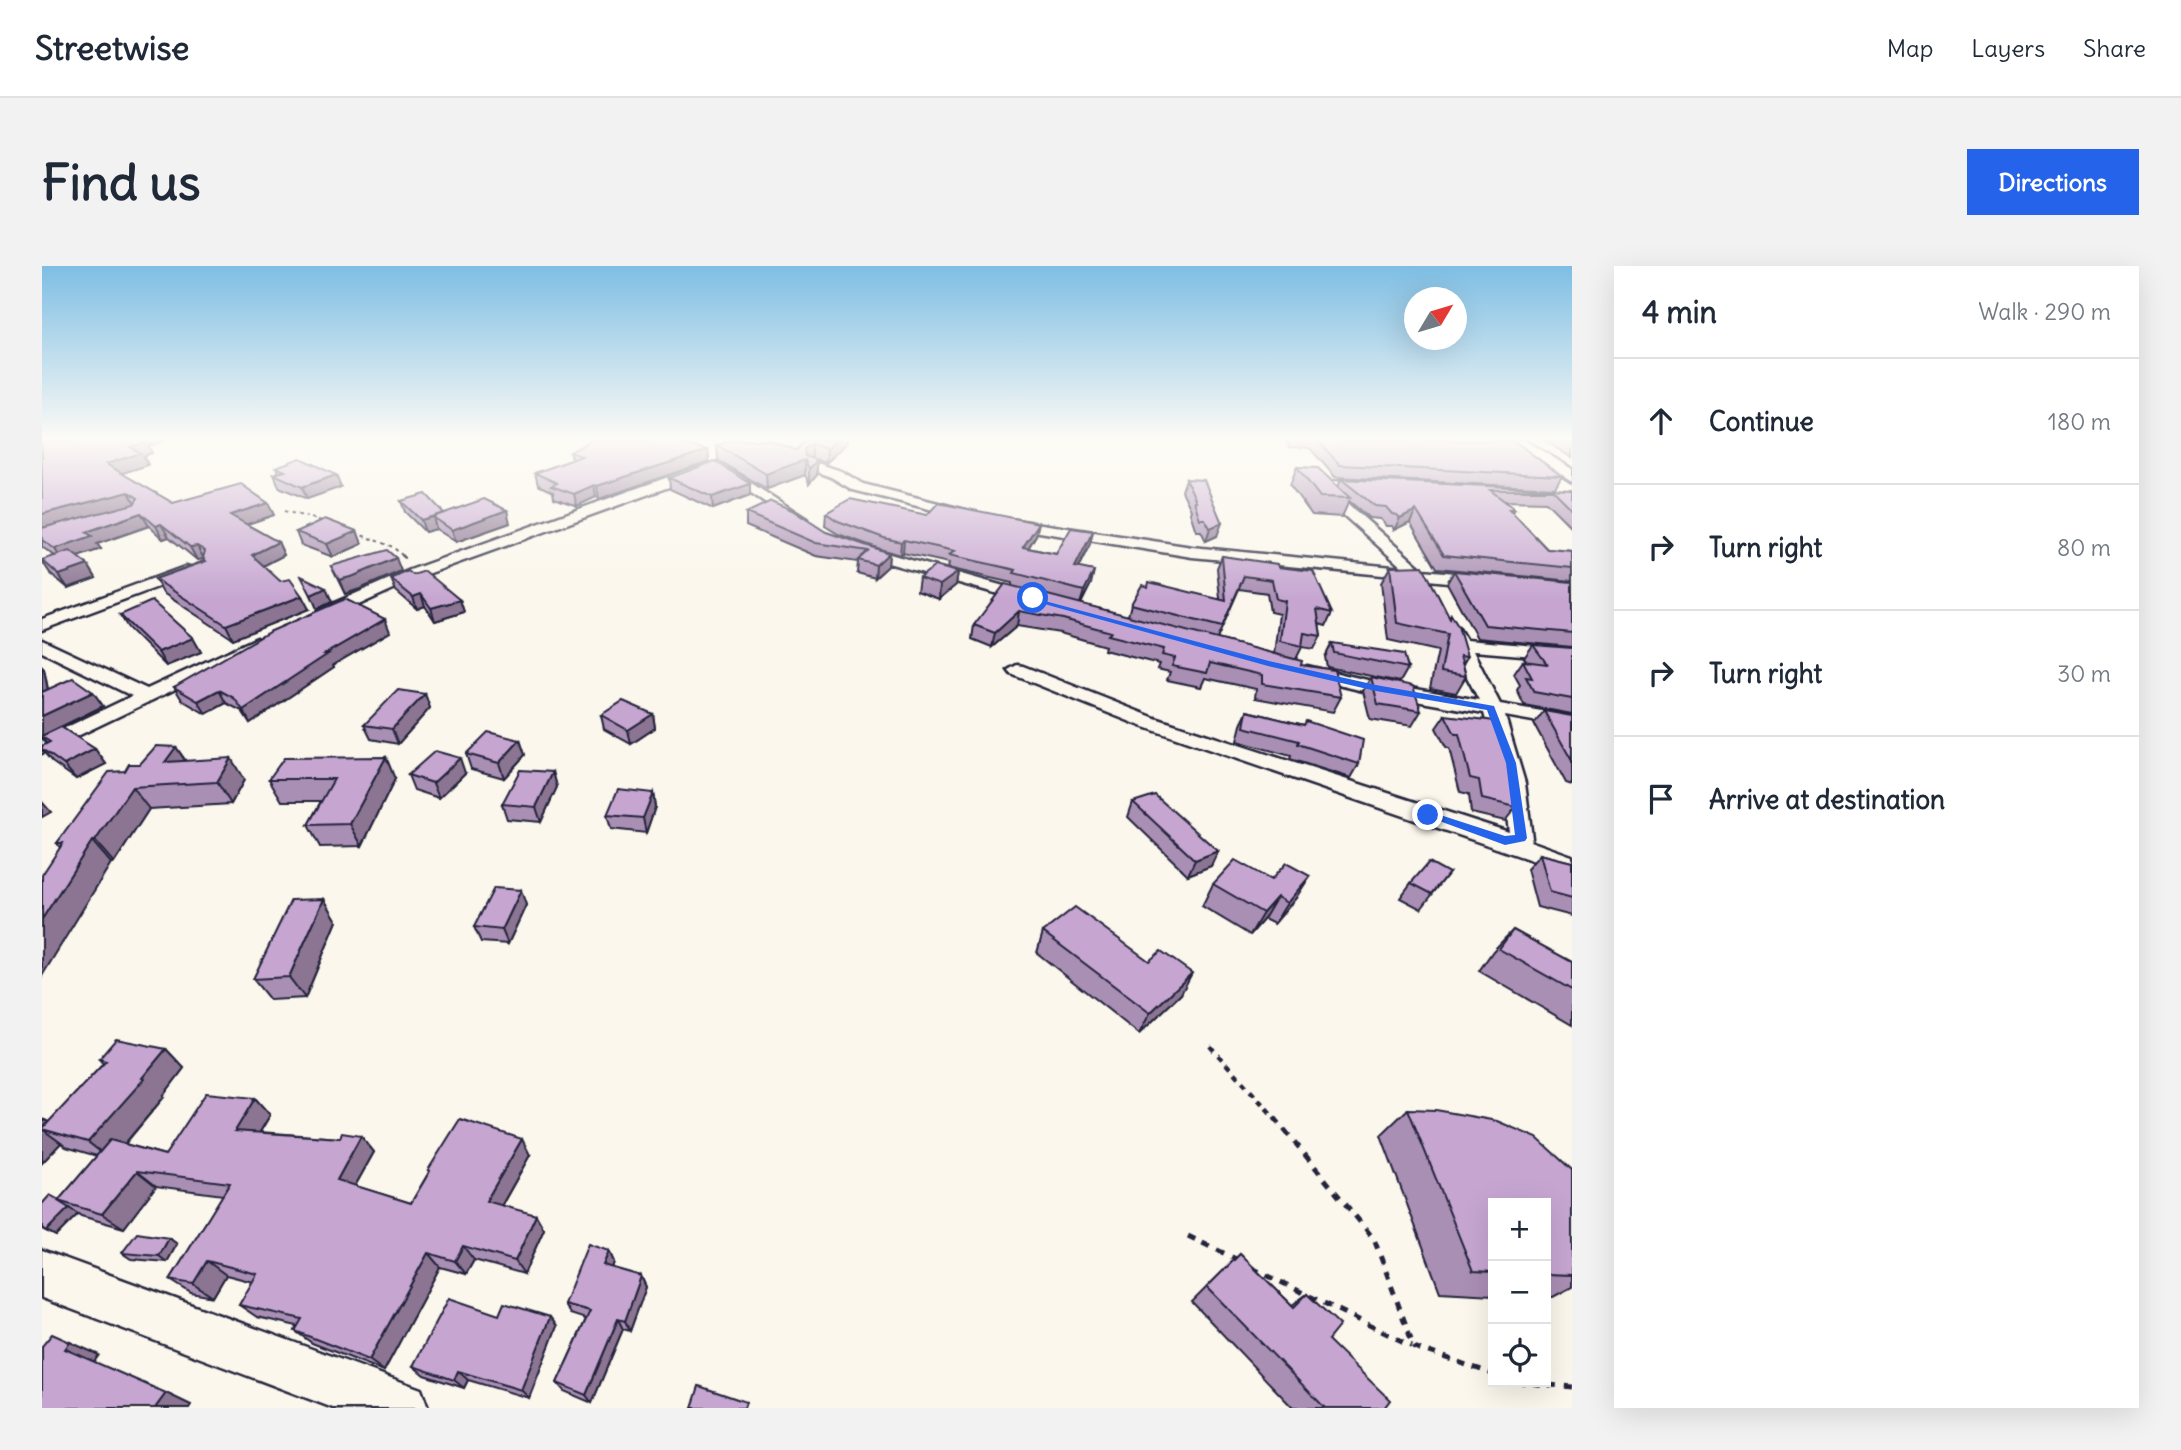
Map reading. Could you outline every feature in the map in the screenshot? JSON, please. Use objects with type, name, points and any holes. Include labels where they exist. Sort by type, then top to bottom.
[{"type":"main road","points":[[42,1274],[402,1408]]},
{"type":"street","points":[[308,620],[416,573],[637,493]]},
{"type":"street","points":[[760,493],[813,528]]},
{"type":"street","points":[[884,493],[987,518],[1192,552],[1489,581]]},
{"type":"street","points":[[1327,493],[1421,575],[1461,645],[1491,708],[1511,763],[1521,838],[1505,841]]},
{"type":"street","points":[[841,543],[1046,602]]},
{"type":"street","points":[[42,625],[203,566]]},
{"type":"street","points":[[42,747],[272,636]]},
{"type":"street","points":[[42,645],[145,695]]},
{"type":"street","points":[[1461,645],[1572,654]]},
{"type":"street","points":[[1295,669],[1376,688],[1572,722]]},
{"type":"street","points":[[1017,670],[1148,722],[1572,865]]},
{"type":"path","points":[[284,511],[328,522]]},
{"type":"path","points":[[351,531],[393,547],[416,573]]},
{"type":"path","points":[[1210,1046],[1252,1090],[1374,1239],[1414,1347]]},
{"type":"path","points":[[1188,1236],[1238,1261]]},
{"type":"path","points":[[1251,1267],[1414,1347],[1488,1372]]},
{"type":"path","points":[[1551,1385],[1572,1387]]},
{"type":"building","points":[[42,493],[124,493],[42,514]]},
{"type":"building","points":[[131,493],[156,493],[173,503],[208,493],[254,493],[268,503],[230,515],[278,542],[252,555],[280,581],[290,579],[302,596],[226,625],[155,579],[206,561],[203,558],[205,551],[197,546],[190,547],[161,524],[156,526],[141,513],[86,532],[92,536],[55,549],[42,540],[42,528],[134,504],[138,498]]},
{"type":"building","points":[[704,493],[723,493],[712,497]]},
{"type":"building","points":[[1192,493],[1210,493],[1222,523],[1210,528],[1205,519],[1200,519]]},
{"type":"building","points":[[1317,493],[1345,493],[1350,498],[1320,497]]},
{"type":"building","points":[[1359,493],[1494,493],[1515,509],[1509,509],[1547,549],[1572,551],[1572,568],[1444,555],[1416,510],[1400,518],[1386,507],[1375,506]]},
{"type":"building","points":[[1556,493],[1572,493],[1572,509]]},
{"type":"building","points":[[426,494],[444,513],[421,520],[401,501]]},
{"type":"building","points":[[484,499],[507,510],[452,530],[433,517]]},
{"type":"building","points":[[850,499],[927,515],[938,503],[1039,523],[1023,547],[1056,554],[1071,528],[1093,531],[1075,567],[1094,571],[1084,591],[1014,573],[1016,570],[949,555],[955,551],[884,538],[838,521],[826,513]]},
{"type":"building","points":[[771,501],[792,510],[826,532],[889,553],[876,565],[858,560],[868,551],[816,543],[746,513]]},
{"type":"building","points":[[325,519],[357,531],[327,544],[296,532]]},
{"type":"building","points":[[387,550],[396,558],[354,576],[339,580],[331,566]]},
{"type":"building","points":[[70,551],[88,565],[59,575],[42,560]]},
{"type":"building","points":[[1222,556],[1313,571],[1332,613],[1317,609],[1321,636],[1304,633],[1302,646],[1280,641],[1285,601],[1276,599],[1272,580],[1244,576],[1222,627],[1131,604],[1142,585],[1148,587],[1149,582],[1226,601]]},
{"type":"building","points":[[935,566],[958,572],[940,585],[919,578]]},
{"type":"building","points":[[1423,566],[1450,619],[1451,615],[1458,626],[1467,657],[1460,656],[1466,676],[1441,672],[1448,634],[1397,623],[1390,567]]},
{"type":"building","points":[[408,571],[413,575],[425,571],[460,600],[431,608],[421,594],[413,597],[391,579]]},
{"type":"building","points":[[1454,571],[1572,582],[1572,633],[1485,625]]},
{"type":"building","points":[[301,576],[326,588],[311,595]]},
{"type":"building","points":[[1005,584],[1302,661],[1301,665],[1334,670],[1341,697],[1262,684],[1262,675],[1210,663],[1207,673],[1172,666],[1175,658],[1162,655],[1164,649],[1108,635],[1111,632],[1063,619],[1019,611],[995,633],[974,625]]},
{"type":"building","points":[[345,599],[385,619],[325,654],[328,654],[243,710],[234,698],[219,690],[198,701],[174,687],[269,632]]},
{"type":"building","points":[[152,601],[193,638],[158,652],[120,615]]},
{"type":"building","points":[[1332,643],[1404,654],[1408,668],[1334,653]]},
{"type":"building","points":[[1533,645],[1572,648],[1572,699],[1534,692],[1526,677],[1532,678],[1523,661],[1547,664]]},
{"type":"building","points":[[1371,677],[1413,686],[1421,711],[1378,704]]},
{"type":"building","points":[[73,678],[93,692],[42,716],[42,692]]},
{"type":"building","points":[[398,690],[425,694],[392,729],[364,725]]},
{"type":"building","points":[[623,701],[653,714],[628,730],[601,715]]},
{"type":"building","points":[[1247,711],[1304,725],[1306,721],[1363,740],[1359,764],[1298,744],[1299,741],[1244,727]]},
{"type":"building","points":[[1544,711],[1572,716],[1572,761]]},
{"type":"building","points":[[1445,715],[1495,721],[1509,750],[1516,807],[1482,799],[1479,780],[1470,778],[1459,734],[1455,734]]},
{"type":"building","points":[[61,727],[95,749],[64,765],[42,749],[42,746],[50,742],[42,736]]},
{"type":"building","points":[[488,732],[520,740],[499,763],[466,754]]},
{"type":"building","points":[[156,746],[176,747],[165,762],[231,758],[217,782],[132,787],[95,841],[92,841],[42,919],[42,875],[63,843],[57,843],[109,772],[125,771],[129,764],[140,764]]},
{"type":"building","points":[[435,751],[460,758],[433,783],[408,775]]},
{"type":"building","points":[[386,757],[350,824],[308,825],[334,779],[269,779],[284,758]]},
{"type":"building","points":[[520,770],[553,772],[536,807],[502,804]]},
{"type":"building","points":[[618,789],[653,793],[643,818],[607,815]]},
{"type":"building","points":[[1155,795],[1218,851],[1195,860],[1133,802]]},
{"type":"building","points":[[1540,854],[1572,862],[1572,898],[1550,892]]},
{"type":"building","points":[[1235,860],[1271,880],[1286,863],[1310,876],[1287,903],[1277,897],[1263,913],[1213,884]]},
{"type":"building","points":[[1429,862],[1449,873],[1432,894],[1411,883]]},
{"type":"building","points":[[494,888],[521,890],[502,930],[474,927]]},
{"type":"building","points":[[324,899],[289,977],[253,979],[291,900]]},
{"type":"building","points":[[1075,907],[1149,961],[1161,951],[1192,973],[1150,1013],[1043,932]]},
{"type":"building","points":[[1513,930],[1572,962],[1572,990],[1499,949]]},
{"type":"building","points":[[116,1039],[166,1049],[142,1078],[144,1079],[88,1142],[42,1129],[106,1061],[99,1059]]},
{"type":"building","points":[[206,1093],[255,1098],[235,1131],[340,1138],[342,1133],[361,1136],[337,1180],[411,1203],[460,1119],[522,1139],[486,1201],[536,1215],[515,1261],[463,1246],[455,1261],[428,1253],[369,1360],[295,1331],[302,1319],[239,1305],[257,1274],[207,1261],[193,1284],[170,1280],[230,1183],[137,1171],[102,1214],[58,1201],[110,1140],[165,1155]]},
{"type":"building","points":[[1408,1109],[1436,1110],[1497,1121],[1537,1138],[1572,1170],[1572,1275],[1551,1274],[1551,1198],[1488,1198],[1488,1272],[1473,1271]]},
{"type":"building","points":[[50,1195],[69,1208],[46,1231],[42,1228],[42,1204]]},
{"type":"building","points":[[137,1233],[169,1238],[159,1256],[122,1253]]},
{"type":"building","points":[[588,1244],[609,1251],[603,1265],[641,1276],[625,1321],[618,1319],[586,1395],[557,1383],[590,1311],[564,1304]]},
{"type":"building","points":[[1240,1254],[1294,1307],[1307,1294],[1340,1325],[1328,1340],[1390,1400],[1384,1408],[1325,1408],[1207,1287]]},
{"type":"building","points":[[449,1298],[499,1315],[504,1303],[550,1317],[521,1390],[458,1371],[454,1380],[413,1366]]},
{"type":"building","points":[[52,1334],[70,1342],[65,1349],[166,1393],[155,1408],[42,1408],[42,1346]]},
{"type":"building","points":[[699,1386],[746,1402],[744,1408],[692,1408]]},
{"type":"route","points":[[1033,598],[1268,663],[1376,688],[1491,708],[1511,763],[1521,838],[1505,841],[1428,815]]}]
